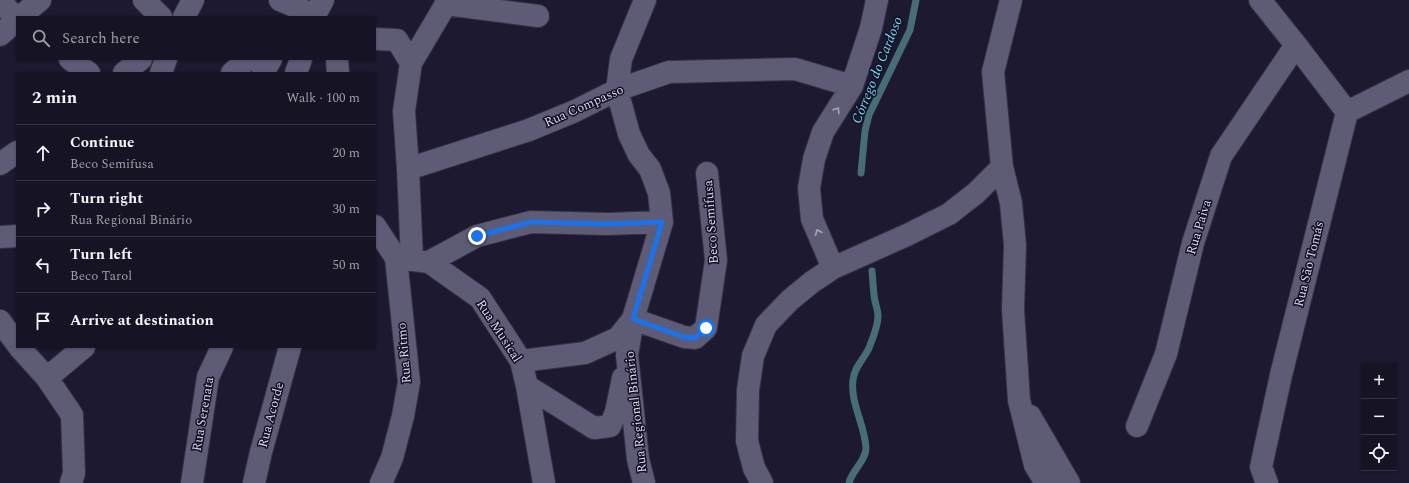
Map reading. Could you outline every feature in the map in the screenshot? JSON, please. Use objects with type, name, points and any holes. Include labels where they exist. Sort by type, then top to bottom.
[{"type":"street","points":[[21,16],[40,0]]},
{"type":"street","points":[[144,0],[160,16]]},
{"type":"street","points":[[185,16],[193,0]]},
{"type":"street","points":[[300,10],[323,0]]},
{"type":"street","name":"Rua Regional Binário","points":[[644,483],[638,459],[627,355],[633,319],[662,222],[659,193],[650,169],[639,155],[629,134],[617,90],[620,58],[645,0]]},
{"type":"street","points":[[833,268],[812,219],[809,188],[814,159],[823,132],[852,86],[871,28],[877,0]]},
{"type":"street","points":[[1012,0],[993,72],[1002,166],[1011,203],[1015,245],[1013,310],[1019,400],[1043,460],[1046,483]]},
{"type":"street","points":[[1260,0],[1347,112],[1409,81]]},
{"type":"street","points":[[0,1],[16,18]]},
{"type":"street","points":[[538,16],[446,2],[410,63],[404,111],[412,260],[477,236],[531,222],[607,224],[662,222]]},
{"type":"street","points":[[0,35],[16,20]]},
{"type":"street","points":[[376,39],[397,40],[410,63]]},
{"type":"street","name":"Rua Paiva","points":[[1137,426],[1166,354],[1193,243],[1221,156],[1296,45]]},
{"type":"street","points":[[71,60],[88,72]]},
{"type":"street","points":[[125,72],[140,60]]},
{"type":"street","points":[[160,72],[166,60]]},
{"type":"street","points":[[233,72],[247,60]]},
{"type":"street","points":[[264,72],[270,60]]},
{"type":"street","points":[[296,72],[301,60]]},
{"type":"street","points":[[337,60],[338,72]]},
{"type":"street","name":"Rua Compasso","points":[[408,169],[529,130],[575,111],[617,90],[669,72],[795,69],[852,86]]},
{"type":"street","name":"Rua São Tomás","points":[[1267,483],[1261,467],[1281,375],[1347,112]]},
{"type":"street","points":[[0,164],[16,153]]},
{"type":"street","points":[[762,483],[754,468],[747,441],[748,390],[753,356],[766,325],[790,300],[812,282],[833,268],[907,235],[949,214],[976,192],[1002,166]]},
{"type":"street","name":"Beco Semifusa","points":[[633,319],[684,337],[695,338],[706,328],[716,260],[707,173]]},
{"type":"street","name":"Rua Ritmo","points":[[376,227],[412,260],[409,382],[403,416],[392,458],[381,483]]},
{"type":"street","points":[[0,237],[16,236]]},
{"type":"street","name":"Rua Musical","points":[[412,260],[480,298],[521,361],[527,386],[544,483]]},
{"type":"street","points":[[521,361],[585,353],[618,338],[633,319]]},
{"type":"street","points":[[0,321],[16,343]]},
{"type":"street","points":[[20,348],[47,378],[72,415],[74,473],[71,483]]},
{"type":"street","points":[[47,378],[83,348]]},
{"type":"street","points":[[203,348],[208,377]]},
{"type":"street","name":"Rua Serenata","points":[[192,483],[208,377],[222,348]]},
{"type":"street","name":"Rua Acorde","points":[[254,483],[290,348]]},
{"type":"street","points":[[527,386],[594,428],[610,426],[616,412],[627,355]]},
{"type":"street","points":[[1043,460],[1069,483]]},
{"type":"waterway","name":"Córrego do Cardoso","points":[[861,173],[865,131],[869,115],[910,30],[916,0]]},
{"type":"waterway","name":"Córrego do Cardoso","points":[[849,483],[864,457],[866,448],[854,397],[853,380],[855,371],[869,348],[878,320],[872,271]]},
{"type":"route","points":[[477,236],[531,222],[607,224],[662,222],[633,319],[684,337],[695,338],[706,328]]}]
